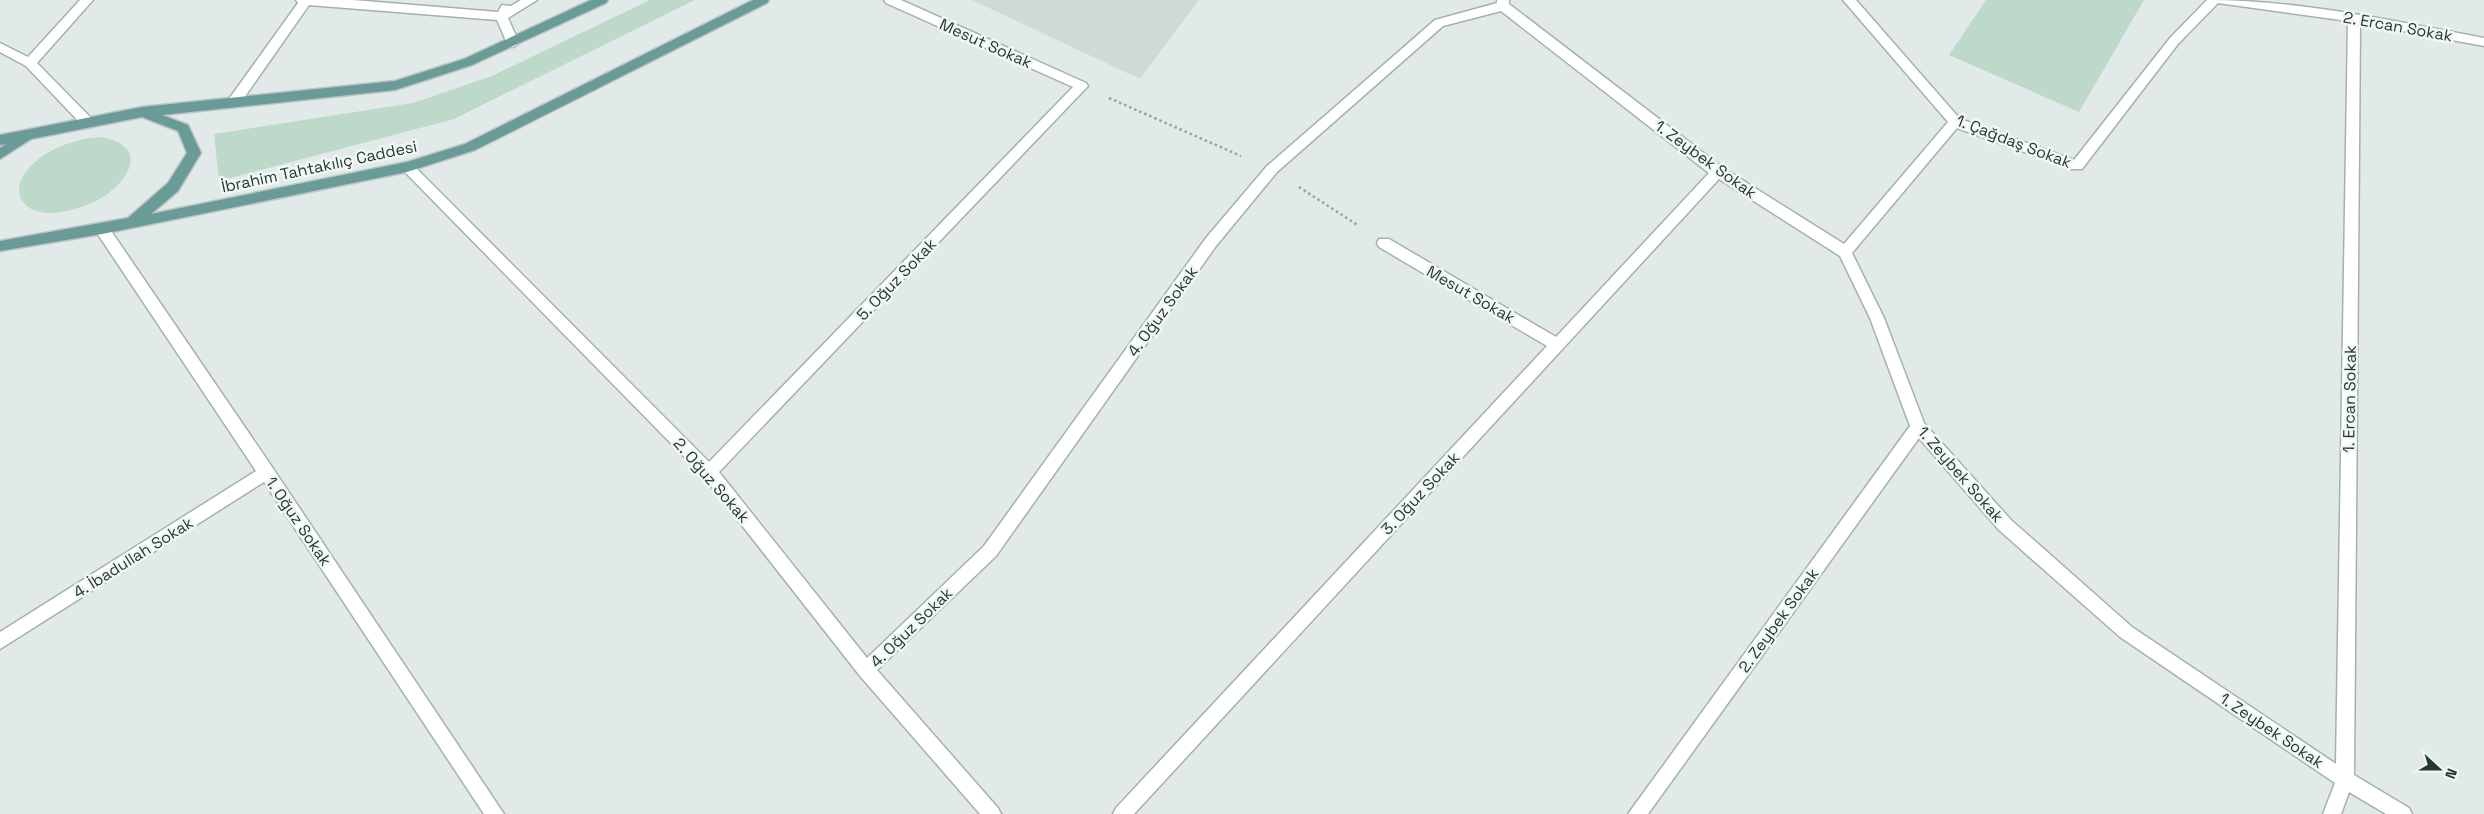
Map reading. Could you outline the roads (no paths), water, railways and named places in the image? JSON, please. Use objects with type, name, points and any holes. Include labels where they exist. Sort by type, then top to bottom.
[{"type":"main road","points":[[0,140],[142,112],[395,85],[468,62],[513,43],[602,0]]},
{"type":"main road","name":"İbrahim Tahtakılıç Caddesi","points":[[2,245],[102,229],[407,167],[470,147],[763,0]]},
{"type":"main road","points":[[131,223],[173,187],[194,153],[183,128],[142,112]]},
{"type":"main road","points":[[0,154],[32,133]]},
{"type":"street","points":[[30,63],[87,0]]},
{"type":"street","points":[[302,0],[501,16],[531,0]]},
{"type":"street","points":[[234,102],[306,0]]},
{"type":"street","points":[[501,16],[510,0]]},
{"type":"street","name":"Mesut Sokak","points":[[890,0],[1082,86]]},
{"type":"street","name":"1. Çağdaş Sokak","points":[[1849,0],[1955,122],[2077,166],[2174,41],[2214,0]]},
{"type":"street","name":"2. Ercan Sokak","points":[[2223,0],[2354,18],[2484,42]]},
{"type":"street","name":"1. Zeybek Sokak","points":[[1503,3],[1718,172],[1844,252],[1877,318],[1918,427],[2005,525],[2126,632],[2345,780],[2403,814]]},
{"type":"street","name":"4. Oğuz Sokak","points":[[866,670],[990,551],[1211,242],[1272,169],[1439,23],[1503,3]]},
{"type":"street","points":[[501,16],[513,43]]},
{"type":"street","name":"1. Ercan Sokak","points":[[2345,780],[2354,18]]},
{"type":"street","points":[[0,47],[30,63],[87,122]]},
{"type":"street","name":"5. Oğuz Sokak","points":[[709,472],[1082,86]]},
{"type":"street","points":[[1844,252],[1955,122]]},
{"type":"street","name":"2. Oğuz Sokak","points":[[407,167],[709,472],[866,670],[992,814]]},
{"type":"street","name":"3. Oğuz Sokak","points":[[1122,814],[1718,172]]},
{"type":"street","name":"1. Oğuz Sokak","points":[[102,229],[495,814]]},
{"type":"street","name":"Mesut Sokak","points":[[1384,243],[1558,345]]},
{"type":"street","name":"2. Zeybek Sokak","points":[[1637,814],[1918,427]]},
{"type":"street","name":"4. İbadullah Sokak","points":[[0,641],[267,472]]},
{"type":"street","points":[[2332,814],[2345,780]]}]
